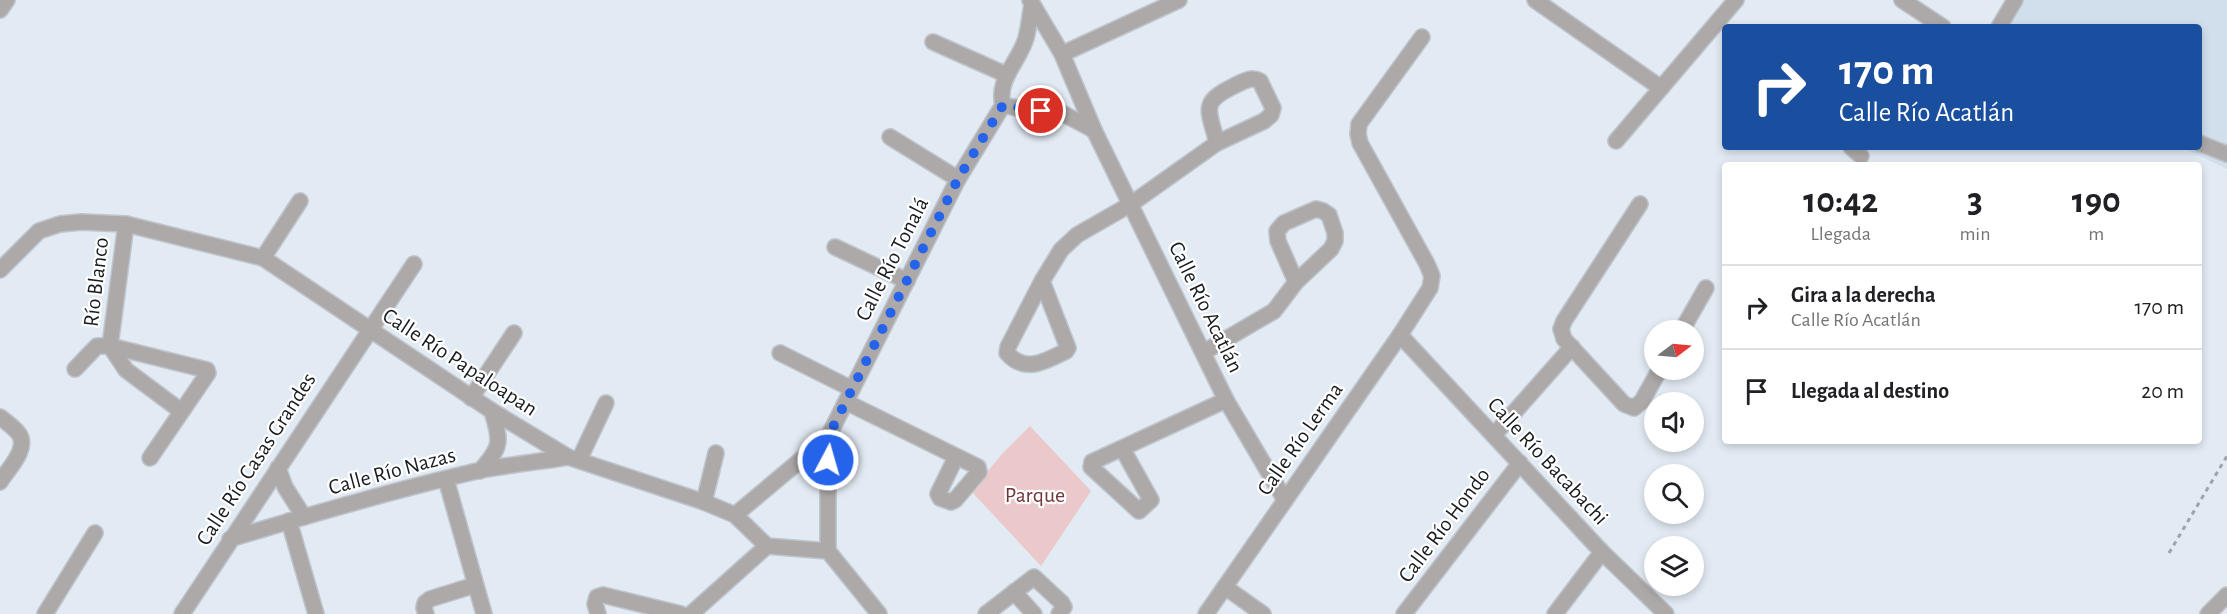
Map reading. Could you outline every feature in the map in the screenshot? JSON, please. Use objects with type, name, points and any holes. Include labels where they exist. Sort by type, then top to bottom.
[{"type":"street","points":[[0,10],[7,0]]},
{"type":"street","points":[[1062,54],[1179,0]]},
{"type":"street","points":[[1535,0],[1661,88]]},
{"type":"street","points":[[1723,24],[1736,0]]},
{"type":"street","points":[[1902,0],[1938,24]]},
{"type":"street","points":[[2001,24],[2015,0]]},
{"type":"street","name":"Calle Río Acatlán","points":[[1031,2],[1062,54],[1094,130],[1226,400],[1285,500]]},
{"type":"street","name":"Calle Río Acatlán","points":[[1003,105],[1002,91],[1007,75],[1026,39],[1031,2]]},
{"type":"street","points":[[1616,141],[1661,88],[1721,27]]},
{"type":"street","points":[[1026,39],[1051,36]]},
{"type":"street","name":"Calle Río Lerma","points":[[1206,614],[1400,335],[1430,288],[1432,276],[1428,264],[1360,142],[1358,134],[1359,124],[1422,37]]},
{"type":"street","points":[[933,42],[1007,75]]},
{"type":"street","points":[[1042,281],[1068,348],[1038,364],[1027,365],[1007,353],[1008,346],[1042,281],[1062,249],[1077,235],[1131,204],[1217,143],[1264,121],[1271,115],[1273,108],[1260,81],[1254,78],[1247,80],[1215,95],[1209,111],[1217,143]]},
{"type":"street","points":[[1060,112],[1078,91]]},
{"type":"street","points":[[1003,105],[1060,112],[1094,130]]},
{"type":"street","name":"Calle Río Tonalá","points":[[735,515],[828,437],[958,179],[1003,105]]},
{"type":"street","points":[[890,137],[958,179]]},
{"type":"street","points":[[2202,144],[2227,154]]},
{"type":"street","points":[[263,258],[300,201]]},
{"type":"street","points":[[1640,204],[1564,321],[1561,330],[1564,339],[1624,404],[1634,408],[1642,401],[1654,380]]},
{"type":"street","points":[[1204,352],[1274,311],[1296,282],[1331,249],[1335,241],[1335,233],[1329,215],[1323,211],[1316,209],[1284,223],[1277,231],[1278,241],[1296,282]]},
{"type":"street","name":"Calle Río Papaloapan","points":[[0,270],[39,231],[60,224],[81,222],[126,224],[263,258],[471,398],[573,459],[704,502],[735,515],[767,546]]},
{"type":"street","name":"Río Blanco","points":[[110,346],[126,224]]},
{"type":"street","points":[[835,247],[907,281]]},
{"type":"street","name":"Calle Río Casas Grandes","points":[[182,614],[414,264]]},
{"type":"street","points":[[1688,320],[1706,288]]},
{"type":"street","points":[[471,398],[514,333]]},
{"type":"street","name":"Calle Río Bacabachi","points":[[1400,335],[1602,552],[1666,614]]},
{"type":"street","points":[[75,369],[97,346],[110,346],[207,370],[208,373],[150,458]]},
{"type":"street","points":[[110,346],[126,370],[181,411]]},
{"type":"street","points":[[1494,435],[1572,347]]},
{"type":"street","points":[[780,354],[956,456]]},
{"type":"street","points":[[1122,448],[1226,400]]},
{"type":"street","points":[[573,459],[606,403]]},
{"type":"street","points":[[480,471],[495,453],[498,442],[492,411]]},
{"type":"street","points":[[0,418],[18,432],[22,447],[0,482]]},
{"type":"street","name":"Calle Río Tonalá","points":[[828,437],[828,551]]},
{"type":"street","points":[[704,502],[716,453]]},
{"type":"street","name":"Calle Río Nazas","points":[[231,539],[296,519],[480,471],[573,459]]},
{"type":"street","name":"Calle Río Hondo","points":[[1404,614],[1520,463]]},
{"type":"street","points":[[278,468],[296,519],[316,614]]},
{"type":"street","points":[[446,479],[484,614]]},
{"type":"street","points":[[45,614],[95,533]]},
{"type":"street","points":[[691,614],[767,546],[828,551],[879,614]]},
{"type":"street","points":[[1556,614],[1602,552]]},
{"type":"street","points":[[986,614],[1034,577],[1062,603],[1064,607],[1059,614]]},
{"type":"street","points":[[426,614],[425,603],[430,599],[476,585]]},
{"type":"street","points":[[1225,587],[1263,614]]},
{"type":"street","points":[[1014,592],[1034,614]]},
{"type":"street","points":[[2208,614],[2227,595]]},
{"type":"street","points":[[598,614],[595,604],[597,597],[603,596],[681,614]]},
{"type":"path","points":[[2169,553],[2227,456]]},
{"type":"shaded area","points":[[2017,0],[2227,0],[2227,169],[2187,150],[2202,150],[2202,24],[2005,24]]},
{"type":"green space","name":"Parque","points":[[1030,426],[1091,491],[1041,566],[971,491],[1002,454]]},
{"type":"route","points":[[828,460],[828,437],[958,179],[1003,105],[1041,111]]}]
